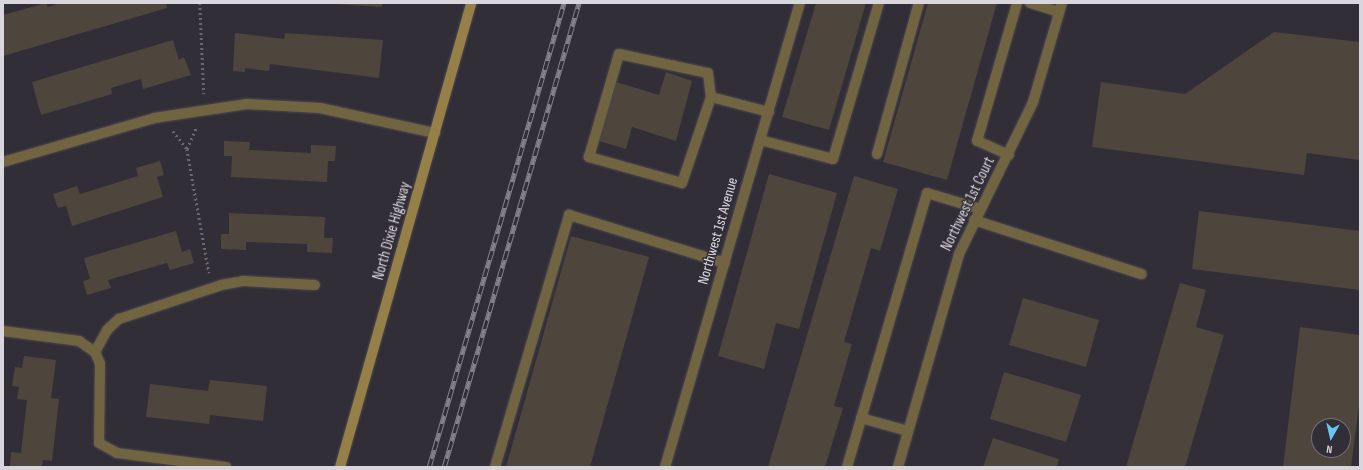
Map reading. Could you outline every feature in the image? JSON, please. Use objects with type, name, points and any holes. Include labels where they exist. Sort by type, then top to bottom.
[{"type":"main road","name":"North Dixie Highway","points":[[340,467],[471,3]]},
{"type":"street","name":"Northwest 1st Avenue","points":[[665,467],[800,3]]},
{"type":"street","points":[[760,140],[833,159],[879,3]]},
{"type":"street","points":[[877,154],[919,3]]},
{"type":"street","points":[[1009,155],[978,141],[1017,3]]},
{"type":"street","points":[[1030,3],[1060,7]]},
{"type":"street","name":"Northwest 1st Court","points":[[898,467],[952,276],[974,220],[1009,155],[1033,102],[1060,7]]},
{"type":"street","points":[[619,54],[708,73],[711,97],[682,183],[589,157],[619,54]]},
{"type":"street","points":[[711,97],[769,112]]},
{"type":"street","points":[[3,162],[162,116],[204,108],[247,104],[320,108],[435,133]]},
{"type":"street","points":[[847,467],[927,193],[980,209]]},
{"type":"street","points":[[495,467],[569,215],[725,263]]},
{"type":"street","points":[[974,220],[1141,274]]},
{"type":"street","points":[[95,352],[107,330],[119,318],[212,288],[243,281],[315,285]]},
{"type":"street","points":[[3,331],[79,341],[95,352],[100,364],[99,443],[117,454],[226,467]]},
{"type":"street","points":[[861,418],[908,431]]},
{"type":"path","points":[[187,149],[204,108],[200,3]]},
{"type":"path","points":[[162,116],[187,149],[212,288]]},
{"type":"building","points":[[46,3],[48,7],[60,3],[166,3],[167,8],[3,56],[3,15]]},
{"type":"building","points":[[320,3],[382,3],[382,7]]},
{"type":"building","points":[[816,3],[866,3],[829,130],[782,117]]},
{"type":"building","points":[[928,3],[997,3],[947,180],[883,162]]},
{"type":"building","points":[[1274,32],[1360,42],[1360,160],[1307,153],[1304,175],[1092,147],[1101,82],[1185,94]]},
{"type":"building","points":[[235,33],[284,39],[285,33],[383,40],[379,78],[270,64],[269,71],[245,68],[245,72],[233,71]]},
{"type":"building","points":[[173,40],[179,60],[184,57],[191,75],[143,89],[141,79],[111,88],[112,94],[41,115],[32,82]]},
{"type":"building","points":[[666,72],[692,81],[676,141],[632,127],[626,149],[599,141],[616,82],[659,95]]},
{"type":"building","points":[[224,141],[250,142],[249,150],[311,153],[311,145],[336,146],[335,161],[328,161],[327,182],[231,177],[232,156],[224,156]]},
{"type":"building","points":[[160,161],[164,175],[157,177],[163,197],[72,226],[66,206],[58,208],[53,194],[77,186],[80,194],[138,176],[136,168]]},
{"type":"building","points":[[769,174],[837,193],[799,329],[776,323],[764,369],[718,356]]},
{"type":"building","points":[[854,176],[898,189],[880,251],[871,248],[844,342],[852,344],[834,406],[843,408],[825,467],[768,467]]},
{"type":"building","points":[[1199,211],[1360,231],[1360,290],[1192,269]]},
{"type":"building","points":[[229,213],[325,217],[324,238],[333,238],[332,253],[307,252],[307,244],[246,242],[246,250],[221,249],[221,234],[229,234]]},
{"type":"building","points":[[176,231],[182,252],[190,249],[194,263],[170,270],[167,263],[108,280],[111,288],[87,295],[83,281],[90,279],[84,258]]},
{"type":"building","points":[[571,236],[649,257],[590,467],[506,467]]},
{"type":"building","points":[[1180,283],[1206,290],[1196,327],[1224,335],[1185,467],[1126,467]]},
{"type":"building","points":[[1023,298],[1099,320],[1086,367],[1009,345]]},
{"type":"building","points":[[1300,327],[1360,335],[1360,398],[1351,467],[1283,467]]},
{"type":"building","points":[[24,356],[56,360],[51,398],[59,399],[52,461],[43,460],[42,467],[10,467],[11,452],[21,453],[27,400],[17,399],[19,387],[12,386],[15,367],[22,368]]},
{"type":"building","points":[[1004,372],[1081,395],[1066,442],[990,419]]},
{"type":"building","points":[[210,380],[267,386],[263,421],[210,415],[209,424],[146,417],[150,384],[208,391]]},
{"type":"building","points":[[993,438],[1059,459],[1057,467],[983,467]]},
{"type":"railway","points":[[429,467],[564,3]]},
{"type":"railway","points":[[444,467],[579,3]]}]
